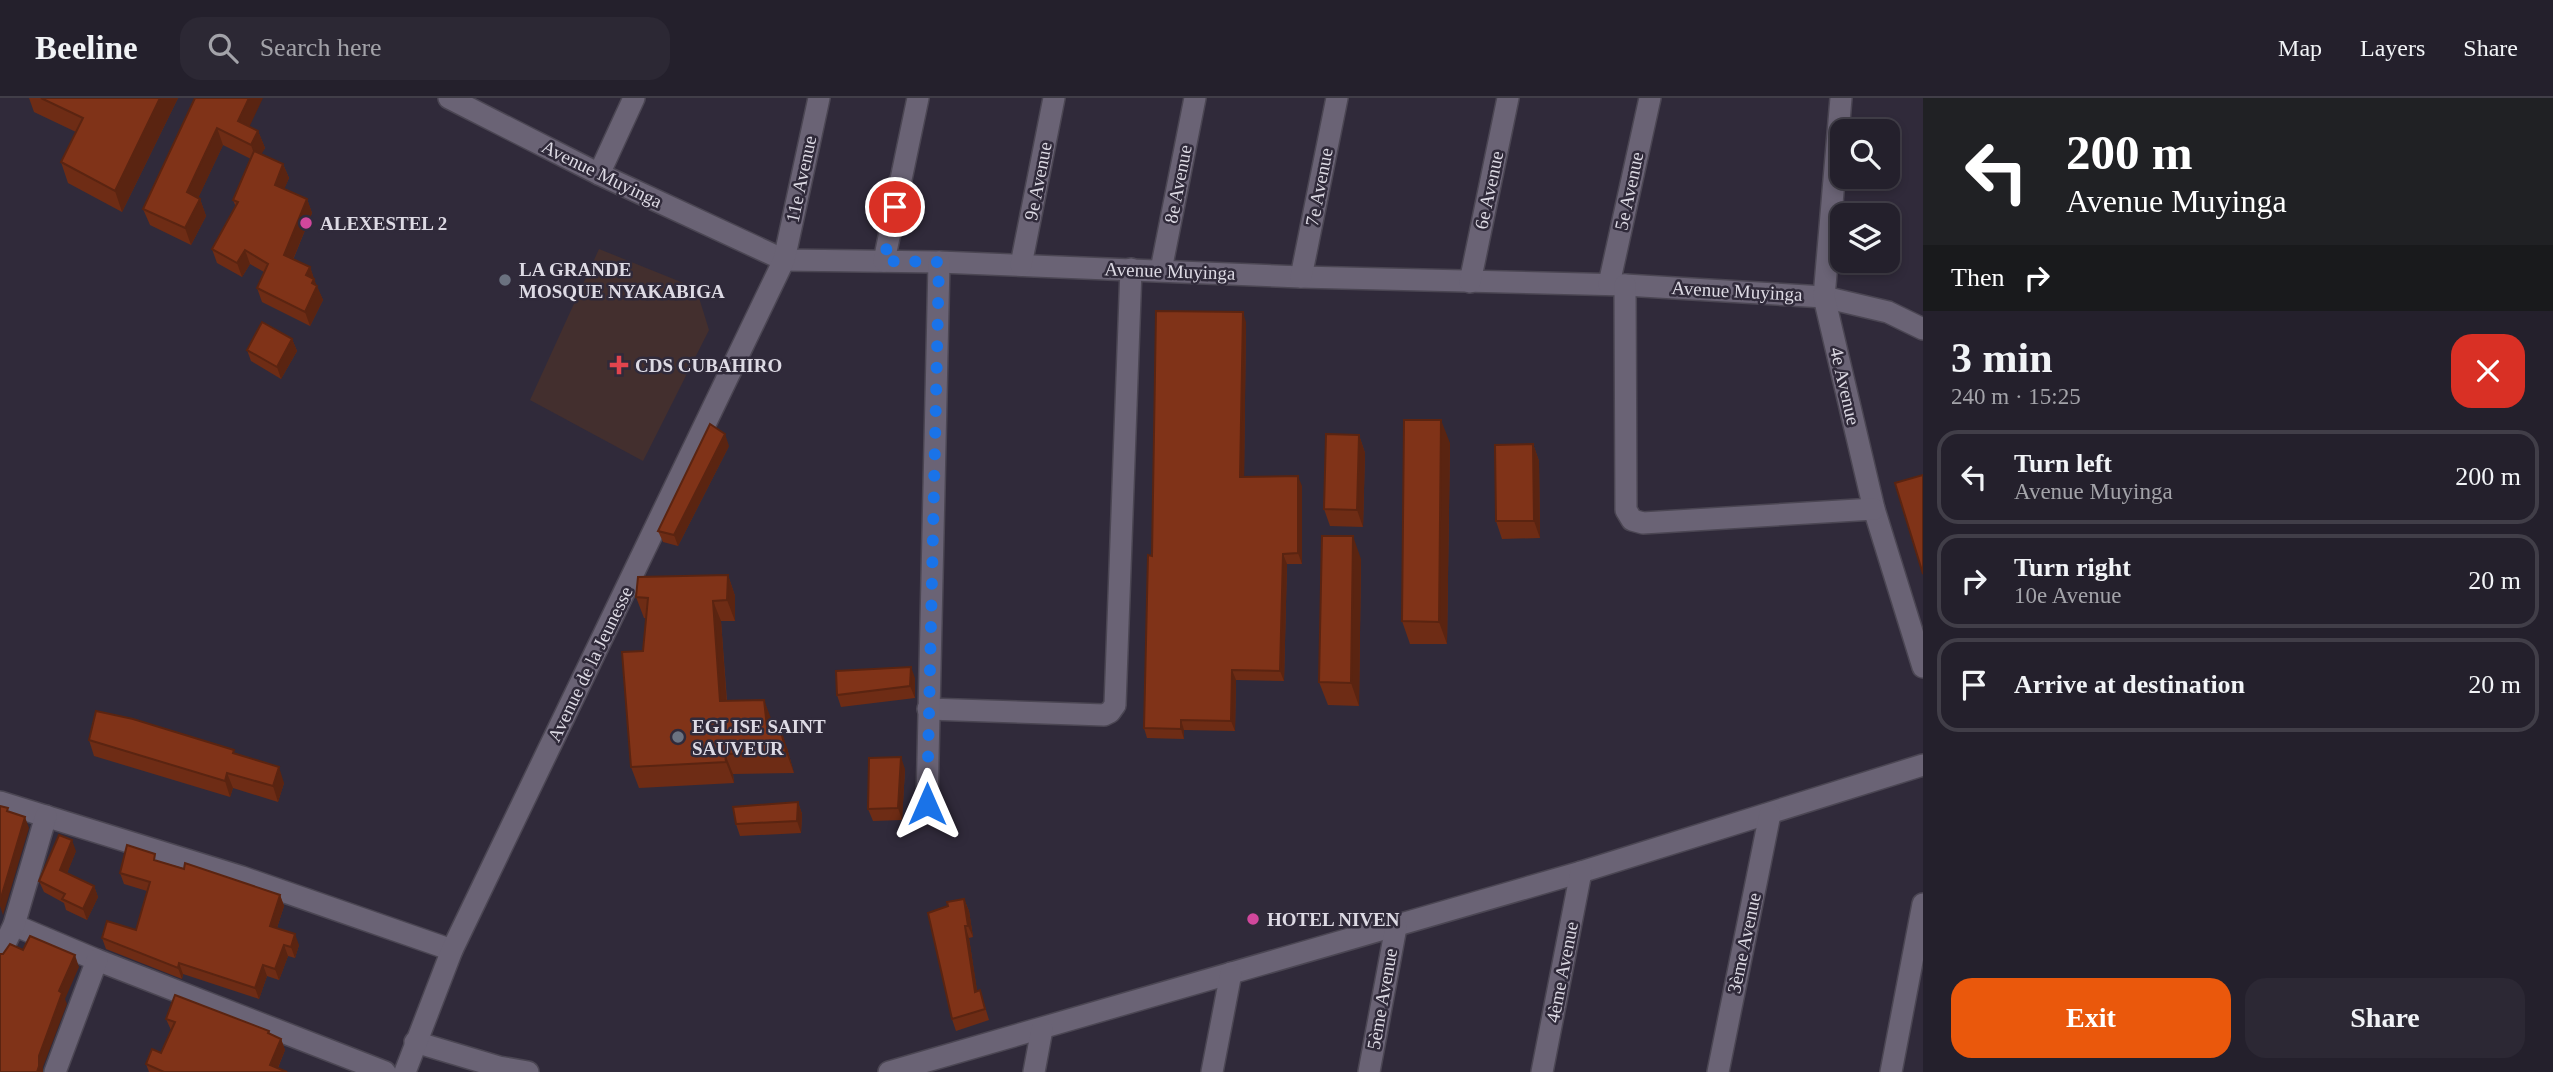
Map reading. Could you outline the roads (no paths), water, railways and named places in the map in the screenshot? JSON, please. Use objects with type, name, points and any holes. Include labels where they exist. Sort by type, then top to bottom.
[{"type":"street","name":"Avenue Muyinga","points":[[449,98],[484,105],[599,174],[784,260],[939,262],[1301,277],[1617,285],[1824,297],[1888,312],[1923,329]]},
{"type":"street","points":[[599,174],[634,98]]},
{"type":"street","name":"11e Avenue","points":[[784,260],[819,98]]},
{"type":"street","points":[[884,261],[918,98]]},
{"type":"street","name":"9e Avenue","points":[[1021,265],[1054,98]]},
{"type":"street","name":"8e Avenue","points":[[1161,270],[1195,98]]},
{"type":"street","name":"7e Avenue","points":[[1301,277],[1337,98]]},
{"type":"street","name":"6e Avenue","points":[[1470,282],[1508,98]]},
{"type":"street","name":"5e Avenue","points":[[1650,98],[1617,285],[1626,510],[1632,520],[1643,523],[1874,509]]},
{"type":"street","name":"4e Avenue","points":[[1841,98],[1824,297],[1874,509],[1922,663]]},
{"type":"street","name":"Avenue de la Jeunesse","points":[[405,1072],[452,950],[784,260]]},
{"type":"street","points":[[927,804],[939,262]]},
{"type":"street","points":[[928,709],[1104,715],[1111,712],[1115,705],[1131,269]]},
{"type":"street","points":[[889,1072],[1396,927],[1923,765]]},
{"type":"street","points":[[0,802],[242,877],[452,950]]},
{"type":"street","name":"3ème Avenue","points":[[1718,1072],[1770,814]]},
{"type":"street","points":[[0,954],[14,925],[46,816]]},
{"type":"street","name":"4ème Avenue","points":[[1542,1072],[1581,872]]},
{"type":"street","points":[[1891,1072],[1923,904]]},
{"type":"street","points":[[14,925],[385,1072]]},
{"type":"street","name":"5ème Avenue","points":[[1369,1072],[1396,927]]},
{"type":"street","points":[[55,1072],[97,960]]},
{"type":"street","points":[[1212,1072],[1231,973]]},
{"type":"street","points":[[1034,1072],[1042,1029]]},
{"type":"street","points":[[415,1042],[499,1067],[528,1072]]},
{"type":"place","name":"ALEXESTEL 2","points":[[306,223]]},
{"type":"place","name":"LA GRANDE MOSQUE NYAKABIGA","points":[[505,280]]},
{"type":"place","name":"CDS CUBAHIRO","points":[[619,365]]},
{"type":"place","name":"EGLISE SAINT SAUVEUR","points":[[678,737]]},
{"type":"place","name":"HOTEL NIVEN","points":[[1253,919]]}]
